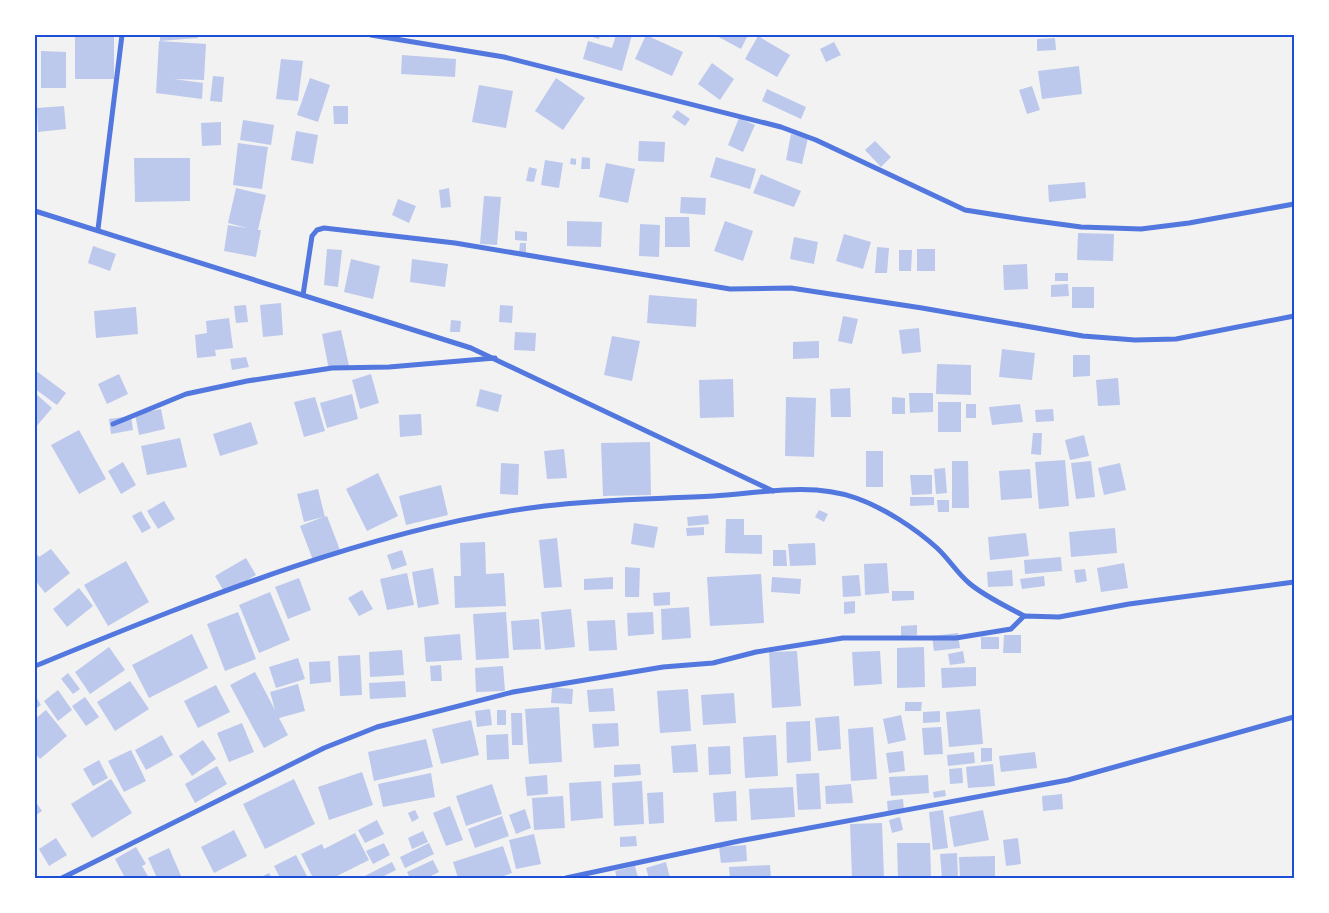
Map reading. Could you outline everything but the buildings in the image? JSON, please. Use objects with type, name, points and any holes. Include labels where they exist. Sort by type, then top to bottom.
[{"type":"street","points":[[98,230],[122,35]]},
{"type":"street","points":[[371,35],[504,57],[781,127],[816,140],[965,210],[1081,227],[1140,229],[1189,223],[1294,204]]},
{"type":"street","points":[[36,212],[443,337],[495,358],[774,491]]},
{"type":"street","points":[[303,295],[312,236],[316,230],[324,228],[455,243],[730,289],[791,288],[922,308],[1083,336],[1135,340],[1176,339],[1294,316]]},
{"type":"street","points":[[113,424],[186,394],[247,380],[332,368],[388,367],[495,358]]},
{"type":"street","points":[[35,666],[128,628],[275,574],[404,534],[543,506],[627,498],[774,491],[834,492],[858,499],[917,532],[938,548],[970,584],[1024,616],[1059,617],[1129,604],[1294,582]]},
{"type":"street","points":[[62,878],[324,748],[377,727],[522,690],[663,667],[713,663],[756,652],[843,638],[956,638],[1011,629],[1024,616]]},
{"type":"street","points":[[566,878],[739,841],[1068,780],[1294,717]]}]
